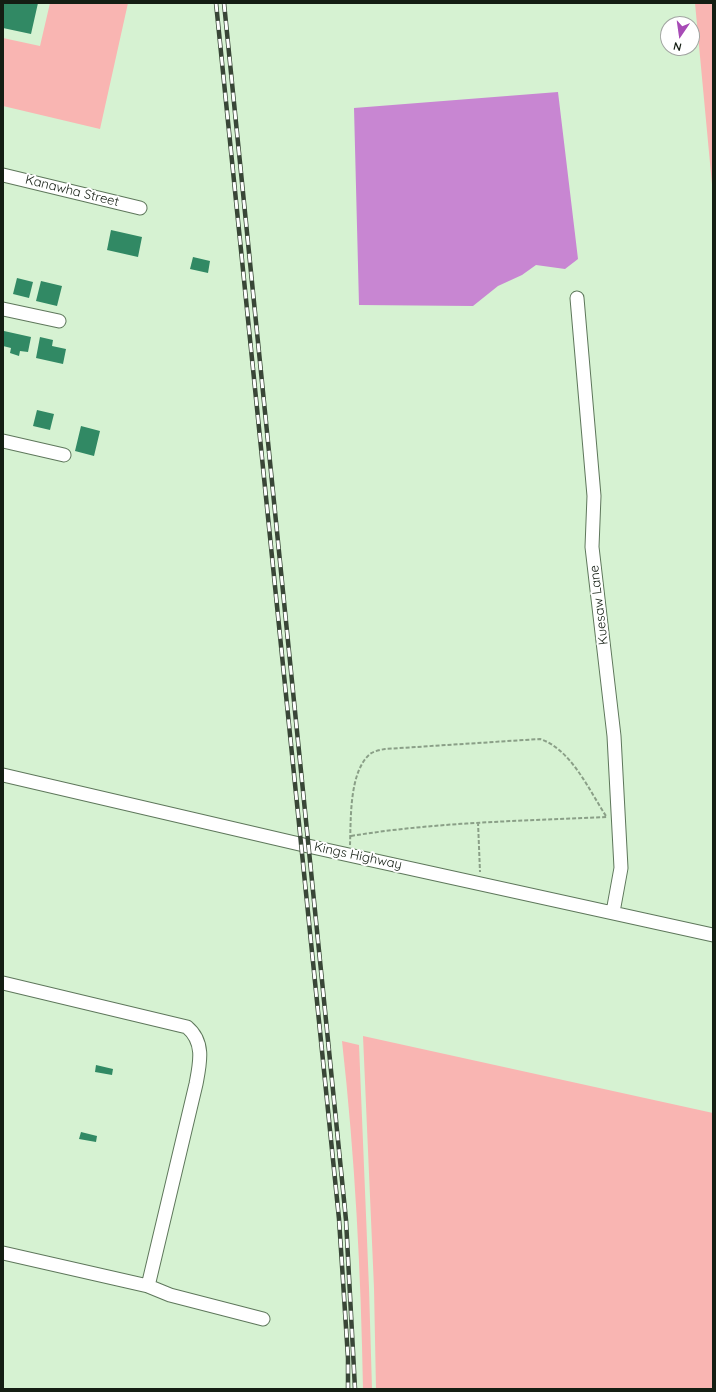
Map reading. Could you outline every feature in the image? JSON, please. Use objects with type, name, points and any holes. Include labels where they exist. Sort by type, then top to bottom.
[{"type":"street","name":"Kanawha Street","points":[[3,175],[140,208]]},
{"type":"street","name":"Kuesaw Lane","points":[[577,298],[594,496],[592,547],[614,736],[621,868],[613,912]]},
{"type":"street","points":[[3,309],[60,321]]},
{"type":"street","points":[[3,441],[64,455]]},
{"type":"street","name":"Kings Highway","points":[[3,775],[713,935]]},
{"type":"street","points":[[3,984],[175,1023],[187,1027],[194,1032],[198,1041],[200,1064],[148,1286]]},
{"type":"street","points":[[3,1253],[148,1286],[170,1295],[264,1319]]},
{"type":"path","points":[[350,854],[355,787],[358,772],[365,760],[372,753],[385,749],[410,746],[460,745],[540,739],[548,742],[559,748],[569,760],[619,835]]},
{"type":"path","points":[[351,836],[386,830],[478,822],[607,817]]},
{"type":"path","points":[[478,822],[480,883]]},
{"type":"shaded area","points":[[50,3],[128,3],[100,129],[3,106],[3,38],[40,46]]},
{"type":"shaded area","points":[[695,3],[713,3],[713,195],[700,56],[700,16],[696,16]]},
{"type":"shaded area","points":[[558,92],[578,259],[565,269],[536,265],[522,275],[498,286],[473,306],[359,305],[354,108]]},
{"type":"shaded area","points":[[363,1036],[713,1113],[713,1389],[376,1389],[374,1288]]},
{"type":"shaded area","points":[[342,1041],[359,1045],[372,1389],[363,1389],[357,1215],[347,1084]]},
{"type":"building","points":[[3,3],[38,3],[31,34],[3,28]]},
{"type":"building","points":[[111,230],[142,237],[138,257],[107,250]]},
{"type":"building","points":[[193,257],[210,261],[208,273],[190,269]]},
{"type":"building","points":[[17,278],[33,282],[29,298],[13,294]]},
{"type":"building","points":[[41,281],[62,286],[57,306],[36,301]]},
{"type":"building","points":[[4,331],[31,337],[28,352],[20,351],[19,356],[10,353],[11,348],[3,346]]},
{"type":"building","points":[[40,337],[53,340],[52,346],[66,349],[63,364],[36,358]]},
{"type":"building","points":[[37,410],[54,414],[50,430],[33,426]]},
{"type":"building","points":[[81,426],[100,431],[94,456],[75,451]]},
{"type":"building","points":[[96,1065],[113,1069],[112,1075],[95,1072]]},
{"type":"building","points":[[81,1132],[97,1136],[96,1142],[79,1139]]},
{"type":"railway","points":[[216,3],[339,1219],[348,1358],[348,1389]]},
{"type":"railway","points":[[224,3],[346,1220],[355,1389]]}]
